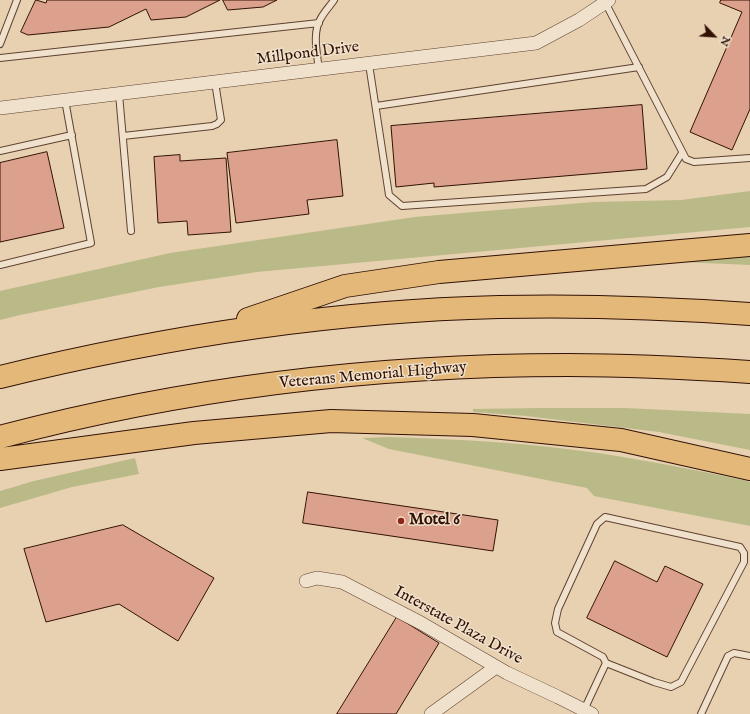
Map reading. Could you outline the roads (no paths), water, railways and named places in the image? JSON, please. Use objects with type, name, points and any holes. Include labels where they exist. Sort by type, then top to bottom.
[{"type":"highway","points":[[195,337],[345,286],[439,272],[750,245]]},
{"type":"highway","points":[[0,377],[111,352],[195,337],[278,325],[412,311],[498,307],[610,306],[750,314]]},
{"type":"highway","name":"Veterans Memorial Highway","points":[[0,437],[92,415],[162,402],[226,391],[336,376],[452,368],[545,365],[624,366],[750,372]]},
{"type":"highway","points":[[0,459],[194,433],[331,421],[473,425],[621,440],[750,469]]},
{"type":"street","name":"Millpond Drive","points":[[0,108],[536,44],[579,20],[607,1]]},
{"type":"street","name":"Interstate Plaza Drive","points":[[306,581],[317,578],[342,582],[421,623],[496,667],[588,712]]},
{"type":"street","points":[[431,714],[496,667]]},
{"type":"lane","points":[[0,44],[17,0]]},
{"type":"lane","points":[[318,70],[316,42],[317,28],[334,0]]},
{"type":"lane","points":[[607,1],[639,68],[686,159],[694,162],[750,158]]},
{"type":"lane","points":[[0,58],[319,23]]},
{"type":"lane","points":[[369,64],[389,195],[402,206],[646,189],[667,177],[682,153]]},
{"type":"lane","points":[[376,106],[639,68]]},
{"type":"lane","points":[[122,136],[212,126],[217,124],[221,120],[215,82]]},
{"type":"lane","points":[[118,94],[131,231]]},
{"type":"lane","points":[[0,265],[91,243],[66,100]]},
{"type":"lane","points":[[0,151],[72,135]]},
{"type":"lane","points":[[605,517],[740,547],[744,553],[744,562],[681,682],[671,687],[654,682],[606,662],[602,657],[558,632],[555,623],[558,609],[597,524],[605,517]]},
{"type":"lane","points":[[701,714],[728,656],[734,653],[750,656]]},
{"type":"lane","points":[[588,712],[606,662]]},
{"type":"place","name":"Motel 6","points":[[401,521]]}]
